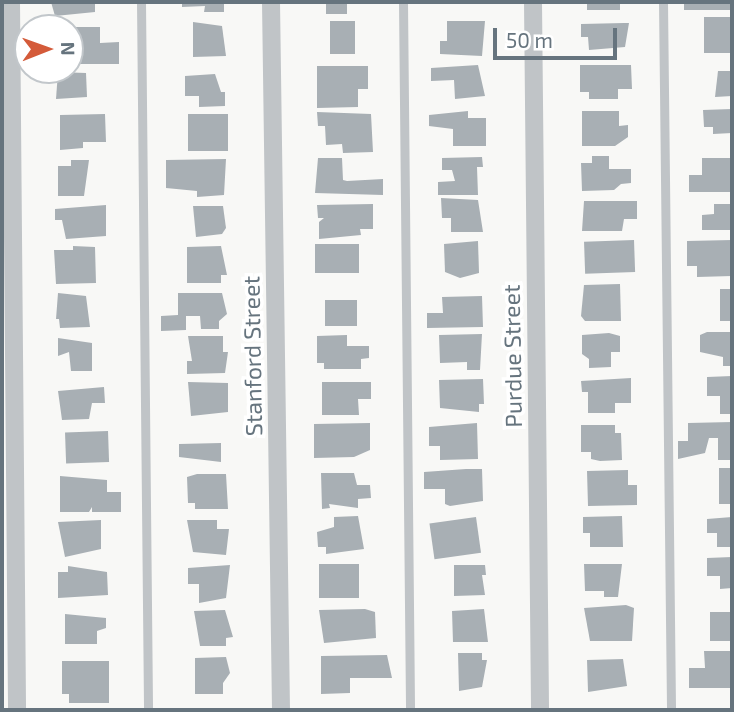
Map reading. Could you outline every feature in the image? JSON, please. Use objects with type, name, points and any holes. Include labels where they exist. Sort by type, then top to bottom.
[{"type":"street","points":[[11,2],[17,710]]},
{"type":"street","name":"Stanford Street","points":[[271,2],[281,710]]},
{"type":"street","name":"Purdue Street","points":[[533,2],[540,710]]},
{"type":"lane","points":[[141,2],[148,710]]},
{"type":"lane","points":[[402,2],[410,710]]},
{"type":"lane","points":[[663,2],[671,710]]},
{"type":"building","points":[[51,2],[95,2],[95,12],[54,14]]},
{"type":"building","points":[[182,2],[224,2],[224,12],[204,12],[205,6],[182,7]]},
{"type":"building","points":[[326,2],[347,2],[347,14],[326,14]]},
{"type":"building","points":[[587,2],[620,2],[620,10],[587,10]]},
{"type":"building","points":[[684,2],[732,2],[732,10],[684,10]]},
{"type":"building","points":[[704,17],[732,17],[732,53],[704,53]]},
{"type":"building","points":[[330,21],[355,21],[355,54],[330,54]]},
{"type":"building","points":[[447,21],[485,21],[482,56],[440,54],[440,41],[447,41]]},
{"type":"building","points":[[193,22],[222,26],[226,56],[193,57]]},
{"type":"building","points":[[629,23],[625,47],[589,50],[588,37],[581,37],[581,24]]},
{"type":"building","points":[[84,27],[100,27],[100,43],[119,42],[119,64],[84,64]]},
{"type":"building","points":[[478,65],[485,96],[455,99],[454,80],[431,81],[431,68]]},
{"type":"building","points":[[580,65],[631,65],[632,89],[618,89],[618,99],[589,99],[589,92],[580,92]]},
{"type":"building","points":[[317,66],[368,66],[368,89],[358,89],[358,107],[317,108]]},
{"type":"building","points":[[718,71],[732,71],[732,96],[715,97]]},
{"type":"building","points":[[86,73],[87,97],[56,99],[57,84],[84,84]]},
{"type":"building","points":[[215,74],[221,92],[225,92],[225,106],[199,107],[199,96],[185,96],[185,76]]},
{"type":"building","points":[[732,109],[732,133],[713,134],[713,127],[704,127],[703,110]]},
{"type":"building","points":[[468,111],[468,118],[486,118],[486,146],[453,146],[453,129],[429,126],[429,115]]},
{"type":"building","points":[[582,111],[619,111],[619,126],[628,125],[628,137],[615,146],[582,146]]},
{"type":"building","points":[[317,112],[371,114],[373,152],[343,153],[342,144],[326,145],[325,126],[318,126]]},
{"type":"building","points":[[105,114],[106,142],[83,142],[83,148],[60,150],[60,115]]},
{"type":"building","points":[[188,114],[228,114],[228,151],[188,151]]},
{"type":"building","points":[[592,156],[609,156],[609,169],[631,169],[631,183],[621,184],[614,190],[582,191],[581,163],[592,163]]},
{"type":"building","points":[[482,157],[483,167],[477,167],[478,195],[438,195],[438,182],[455,181],[452,170],[442,170],[442,158]]},
{"type":"building","points":[[318,158],[342,158],[343,180],[383,179],[383,195],[315,193]]},
{"type":"building","points":[[702,158],[732,158],[732,192],[689,192],[689,175],[702,175]]},
{"type":"building","points":[[226,159],[224,195],[197,197],[197,191],[166,188],[166,160]]},
{"type":"building","points":[[71,160],[89,160],[84,196],[58,196],[58,166],[71,166]]},
{"type":"building","points":[[441,198],[478,200],[483,232],[451,232],[451,218],[442,218]]},
{"type":"building","points":[[584,201],[637,201],[637,219],[624,219],[622,231],[582,231]]},
{"type":"building","points":[[373,204],[373,229],[360,229],[361,235],[319,239],[319,222],[324,218],[318,218],[317,205]]},
{"type":"building","points":[[714,204],[732,204],[732,230],[702,230],[702,215],[714,214]]},
{"type":"building","points":[[106,205],[106,236],[66,239],[62,220],[55,220],[55,209]]},
{"type":"building","points":[[193,206],[223,206],[226,228],[222,234],[196,237]]},
{"type":"building","points":[[634,240],[635,272],[585,274],[584,242]]},
{"type":"building","points":[[732,240],[732,276],[697,277],[697,266],[687,266],[687,241]]},
{"type":"building","points":[[478,241],[479,273],[460,278],[445,272],[444,244]]},
{"type":"building","points":[[315,244],[359,244],[359,273],[315,273]]},
{"type":"building","points":[[73,246],[95,247],[96,283],[56,284],[54,250],[73,250]]},
{"type":"building","points":[[221,246],[227,275],[221,275],[221,283],[187,283],[187,247]]},
{"type":"building","points":[[620,284],[621,321],[585,321],[581,316],[584,285]]},
{"type":"building","points":[[720,289],[732,289],[732,321],[720,321]]},
{"type":"building","points":[[58,293],[86,296],[90,327],[60,328],[59,319],[56,319]]},
{"type":"building","points":[[178,293],[222,293],[227,314],[219,321],[219,329],[201,329],[200,316],[186,316],[186,330],[161,331],[161,316],[178,315]]},
{"type":"building","points":[[482,296],[483,327],[427,328],[427,313],[443,313],[442,297]]},
{"type":"building","points":[[325,300],[357,300],[357,326],[325,326]]},
{"type":"building","points":[[707,332],[732,332],[732,366],[723,366],[723,357],[700,352],[700,335]]},
{"type":"building","points":[[609,333],[620,336],[620,352],[611,352],[611,367],[589,368],[589,359],[582,354],[582,335]]},
{"type":"building","points":[[482,334],[480,370],[467,370],[467,362],[440,363],[439,335]]},
{"type":"building","points":[[347,335],[347,346],[369,346],[369,358],[361,359],[361,369],[324,369],[324,363],[317,363],[317,336]]},
{"type":"building","points":[[188,336],[223,336],[223,352],[228,352],[225,373],[187,374],[187,361],[192,361]]},
{"type":"building","points":[[58,338],[92,343],[92,371],[71,371],[69,352],[58,356]]},
{"type":"building","points":[[732,376],[732,414],[720,414],[720,396],[707,396],[707,377]]},
{"type":"building","points":[[631,378],[631,403],[615,403],[615,413],[588,413],[588,392],[582,392],[581,381]]},
{"type":"building","points":[[483,379],[484,404],[479,404],[479,412],[440,408],[439,380]]},
{"type":"building","points":[[188,382],[228,383],[228,412],[191,416]]},
{"type":"building","points":[[322,382],[371,382],[371,399],[358,399],[359,415],[322,415]]},
{"type":"building","points":[[104,387],[105,403],[92,403],[89,419],[62,420],[58,391]]},
{"type":"building","points":[[732,422],[732,460],[718,460],[718,438],[709,438],[705,453],[678,459],[678,441],[688,441],[688,423]]},
{"type":"building","points":[[370,423],[370,450],[354,457],[314,458],[314,424]]},
{"type":"building","points":[[477,423],[478,459],[440,460],[440,446],[429,446],[429,427]]},
{"type":"building","points":[[581,425],[615,425],[615,433],[621,433],[622,460],[600,461],[591,459],[591,452],[581,452]]},
{"type":"building","points":[[108,431],[109,462],[66,463],[65,433]]},
{"type":"building","points":[[221,443],[221,462],[179,457],[179,444]]},
{"type":"building","points":[[719,468],[732,468],[732,504],[719,504]]},
{"type":"building","points":[[482,469],[483,501],[450,506],[445,504],[445,489],[424,489],[424,472]]},
{"type":"building","points":[[628,470],[628,485],[637,485],[637,505],[588,506],[587,471]]},
{"type":"building","points":[[321,473],[354,473],[357,485],[370,485],[371,498],[358,499],[358,508],[329,504],[330,508],[322,509]]},
{"type":"building","points":[[197,474],[226,474],[228,509],[195,509],[195,503],[188,503],[187,477]]},
{"type":"building","points":[[60,476],[107,480],[107,492],[121,492],[121,512],[92,512],[92,507],[89,512],[60,512]]},
{"type":"building","points":[[358,516],[364,549],[326,554],[326,547],[318,547],[317,532],[334,527],[334,517]]},
{"type":"building","points":[[622,516],[623,547],[590,547],[590,533],[583,533],[583,517]]},
{"type":"building","points":[[476,517],[481,553],[434,559],[429,524]]},
{"type":"building","points":[[732,517],[732,547],[717,547],[717,533],[707,533],[707,519]]},
{"type":"building","points":[[101,520],[101,549],[65,557],[58,522]]},
{"type":"building","points":[[187,520],[217,520],[217,529],[229,529],[226,555],[193,552]]},
{"type":"building","points":[[732,557],[732,588],[720,589],[720,576],[707,576],[707,558]]},
{"type":"building","points":[[319,564],[359,564],[359,598],[319,598]]},
{"type":"building","points":[[584,564],[622,564],[618,597],[604,597],[604,591],[585,591]]},
{"type":"building","points":[[230,565],[226,598],[199,603],[199,584],[188,584],[188,568]]},
{"type":"building","points":[[454,565],[485,565],[486,575],[482,575],[485,595],[454,596]]},
{"type":"building","points":[[68,566],[107,572],[108,595],[58,598],[58,572],[68,572]]},
{"type":"building","points":[[626,605],[634,608],[632,641],[590,641],[584,608]]},
{"type":"building","points":[[365,609],[375,612],[376,638],[324,643],[319,610]]},
{"type":"building","points":[[484,609],[488,642],[453,642],[452,611]]},
{"type":"building","points":[[225,610],[233,637],[226,638],[226,646],[200,646],[194,611]]},
{"type":"building","points":[[710,612],[732,612],[732,641],[710,641]]},
{"type":"building","points":[[65,614],[106,618],[106,628],[97,631],[97,644],[65,644]]},
{"type":"building","points":[[704,651],[732,651],[732,688],[689,688],[689,668],[705,668]]},
{"type":"building","points":[[458,653],[482,653],[482,660],[487,660],[482,687],[459,691]]},
{"type":"building","points":[[387,655],[392,678],[350,678],[350,693],[321,694],[321,656]]},
{"type":"building","points":[[226,657],[230,673],[223,683],[223,694],[195,694],[195,658]]},
{"type":"building","points":[[623,659],[627,686],[588,692],[587,660]]},
{"type":"building","points":[[62,661],[109,661],[109,703],[69,703],[69,694],[62,694]]}]
